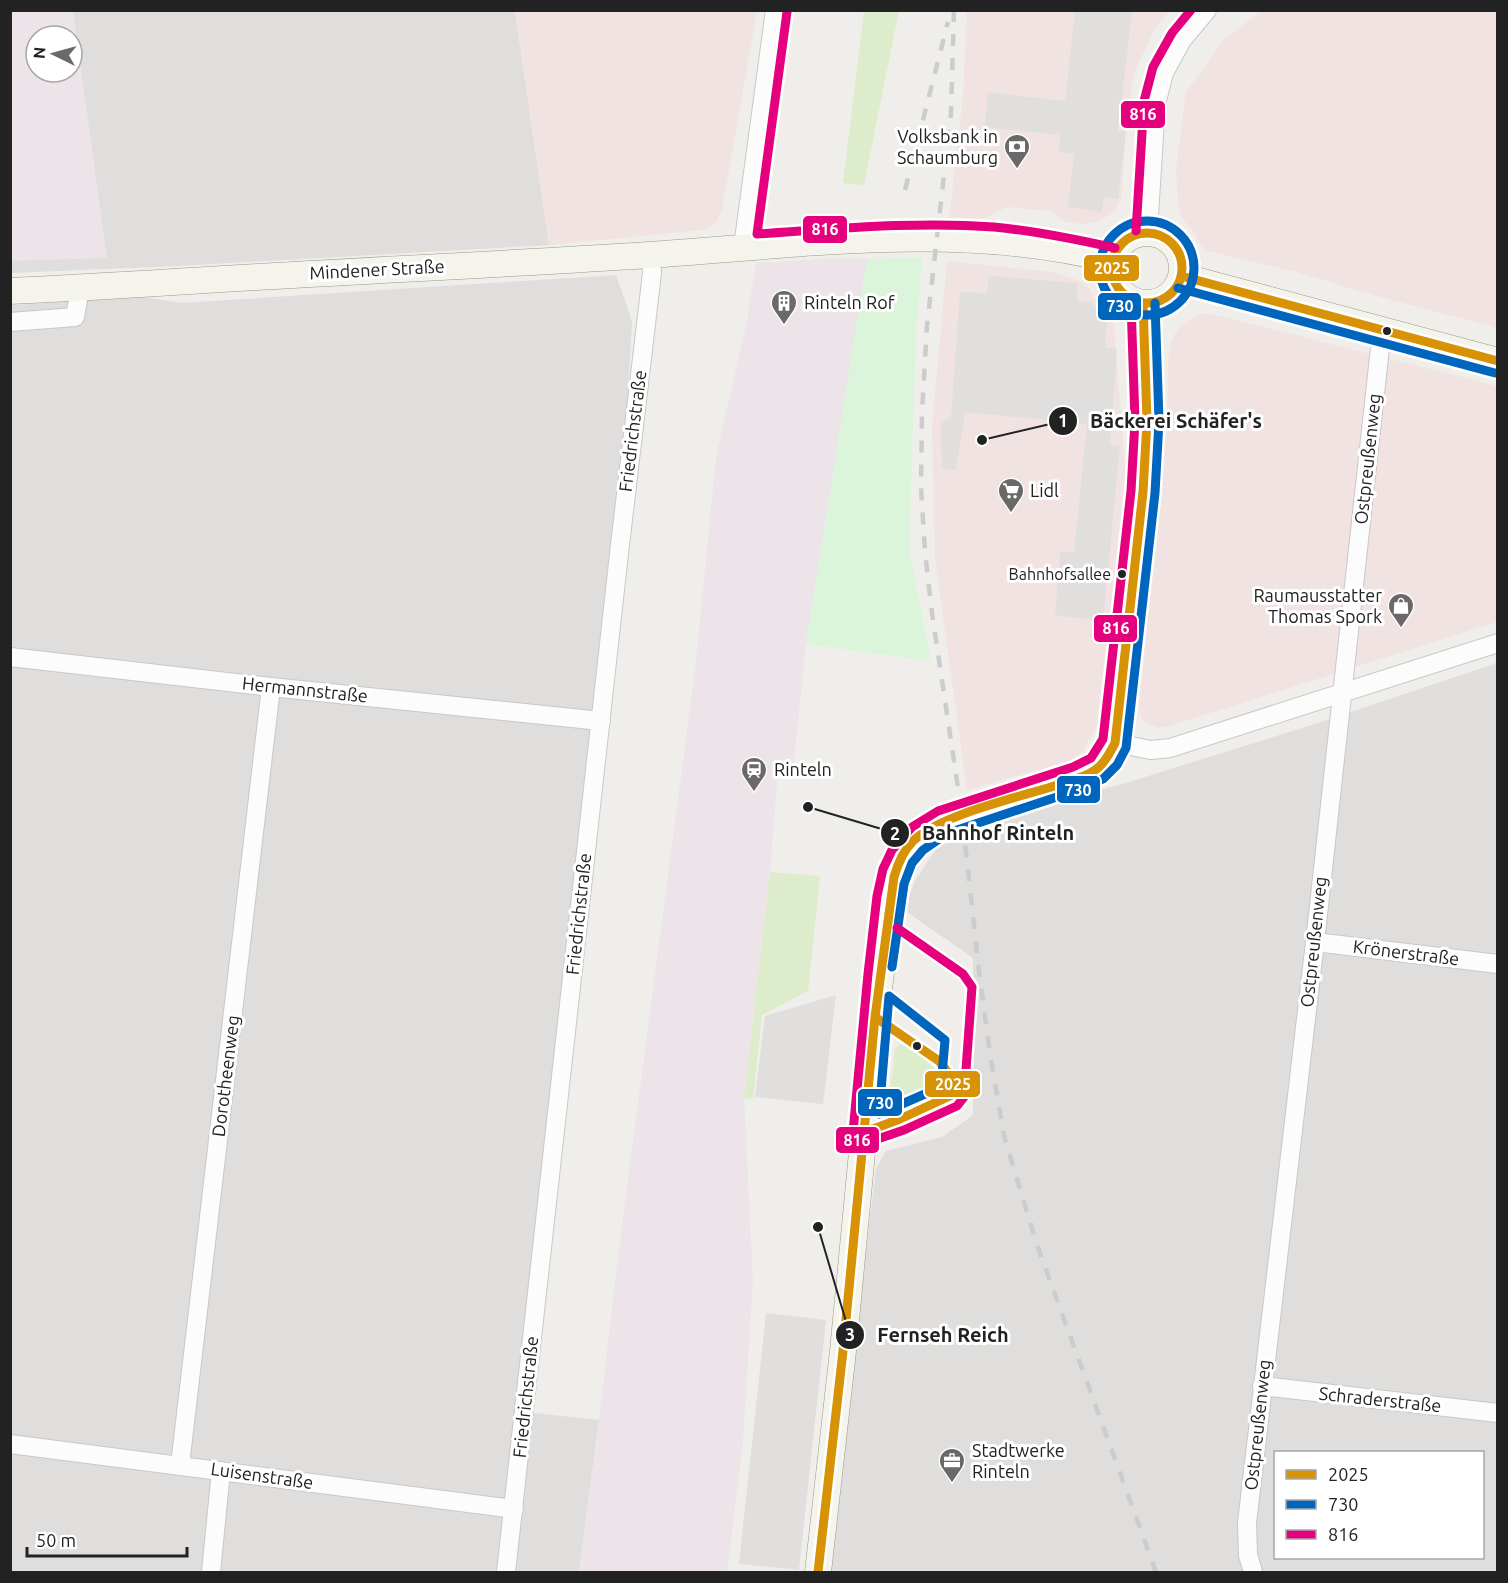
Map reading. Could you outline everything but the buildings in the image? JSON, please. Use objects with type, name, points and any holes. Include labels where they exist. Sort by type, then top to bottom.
[{"type":"main road","points":[[1148,232],[1167,239],[1175,246],[1180,255],[1181,276],[1177,285],[1163,299],[1153,303],[1143,303],[1131,300],[1122,293],[1111,272],[1112,260],[1125,239],[1148,232]]},
{"type":"main road","name":"Mindener Straße","points":[[10,291],[651,255],[743,247],[921,239],[991,240],[1076,251],[1112,260]]},
{"type":"main road","points":[[1181,276],[1497,361]]},
{"type":"main road","points":[[818,1572],[846,1328],[875,1017],[894,877],[900,858],[912,842],[927,830],[962,815],[1077,778],[1098,768],[1107,758],[1115,743],[1129,631],[1146,433],[1143,303]]},
{"type":"street","points":[[743,247],[775,10]]},
{"type":"street","points":[[1148,232],[1155,104],[1164,73],[1182,40],[1207,10]]},
{"type":"street","name":"Friedrichstraße","points":[[506,1572],[652,273],[651,255]]},
{"type":"street","points":[[10,322],[75,317],[80,288]]},
{"type":"street","name":"Ostpreußenweg","points":[[1250,1564],[1247,1523],[1315,942],[1380,348],[1385,330]]},
{"type":"street","points":[[1115,743],[1151,750],[1170,748],[1497,643]]},
{"type":"street","name":"Hermannstraße","points":[[10,657],[271,687],[601,720]]},
{"type":"street","name":"Dorotheenweg","points":[[180,1465],[271,687]]},
{"type":"street","name":"Krönerstraße","points":[[1315,942],[1497,964]]},
{"type":"street","name":"Schraderstraße","points":[[1262,1386],[1497,1413]]},
{"type":"street","name":"Luisenstraße","points":[[10,1443],[514,1509]]},
{"type":"street","points":[[211,1572],[221,1471]]},
{"type":"shaded area","points":[[1263,10],[1497,11],[1497,328],[1297,272],[1207,251],[1201,246],[1197,237],[1181,217],[1178,206],[1176,168],[1186,92],[1225,38]]},
{"type":"shaded area","points":[[10,11],[515,11],[549,245],[11,273]]},
{"type":"shaded area","points":[[10,11],[73,11],[75,24],[24,24],[24,84],[83,84],[107,258],[11,261]]},
{"type":"shaded area","points":[[515,11],[757,11],[722,210],[715,224],[703,230],[549,245]]},
{"type":"shaded area","points":[[967,11],[1170,11],[1155,28],[1135,71],[1127,112],[1121,199],[1108,216],[1096,222],[1082,224],[1065,222],[1050,211],[1006,207],[987,218],[949,219],[963,96]]},
{"type":"shaded area","points":[[1075,11],[1132,11],[1118,131],[1126,132],[1118,199],[1104,197],[1102,212],[1068,207],[1074,154],[1059,152],[1060,135],[985,127],[988,92],[1065,101]]},
{"type":"shaded area","points":[[867,259],[806,644],[793,772],[778,771],[770,872],[744,1098],[753,1279],[743,1442],[727,1572],[579,1572],[695,670],[716,457],[747,321],[756,263]]},
{"type":"shaded area","points":[[947,261],[1052,272],[1081,281],[1089,288],[1096,301],[1110,316],[1114,326],[1125,466],[1125,490],[1096,729],[1081,753],[1070,761],[967,790],[935,558],[932,426]]},
{"type":"shaded area","points":[[616,275],[632,321],[620,545],[525,1412],[599,1420],[579,1572],[11,1572],[11,305],[143,297],[181,303]]},
{"type":"shaded area","points":[[989,276],[1078,283],[1077,301],[1091,302],[1107,320],[1105,348],[1117,349],[1110,445],[1120,446],[1103,621],[1055,615],[1060,551],[1074,553],[1087,424],[965,412],[956,470],[942,469],[941,423],[951,417],[960,292],[987,293]]},
{"type":"shaded area","points":[[1198,314],[1211,314],[1497,386],[1497,622],[1170,726],[1158,728],[1147,724],[1141,718],[1139,708],[1167,421],[1168,359],[1171,341],[1179,327]]},
{"type":"shaded area","points":[[1497,663],[1497,1572],[826,1572],[876,1169],[886,1151],[942,1137],[973,1115],[973,958],[904,910],[915,881],[939,844],[970,827],[1129,782],[1315,724]]},
{"type":"shaded area","points":[[1263,747],[1281,781],[1183,832],[1107,994],[1012,988],[993,841]]},
{"type":"shaded area","points":[[836,995],[823,1104],[755,1097],[765,1016]]},
{"type":"shaded area","points":[[766,1313],[826,1320],[799,1570],[739,1564]]},
{"type":"green space","points":[[864,11],[899,11],[864,185],[843,183]]},
{"type":"green space","points":[[922,258],[916,333],[909,549],[931,661],[806,644],[867,259]]},
{"type":"green space","points":[[770,872],[820,876],[808,991],[762,1015],[753,1099],[744,1098]]},
{"type":"green space","points":[[901,1044],[926,1059],[937,1074],[932,1096],[913,1104],[898,1099],[890,1091],[895,1049]]},
{"type":"railway","points":[[954,10],[951,113],[927,326],[922,412],[921,487],[932,613],[962,815],[990,1054],[1004,1136],[1037,1245],[1156,1572]]},
{"type":"railway","points":[[905,190],[948,22]]},
{"type":"transit line","name":"816","points":[[1136,231],[1144,101],[1153,67],[1172,33],[1191,10]]},
{"type":"transit line","name":"816","points":[[787,12],[757,234],[875,226],[964,225],[1025,231],[1115,248]]},
{"type":"transit line","name":"730","points":[[1147,221],[1165,224],[1180,235],[1191,250],[1194,268],[1191,286],[1180,301],[1165,312],[1147,315],[1129,312],[1114,301],[1103,286],[1100,268],[1103,250],[1114,235],[1129,224],[1147,221]]},
{"type":"transit line","name":"2025","points":[[1154,233],[1167,239],[1176,248],[1180,254],[1182,268],[1180,282],[1172,293],[1161,301],[1140,303],[1122,293],[1114,282],[1112,261],[1122,243],[1133,235],[1154,233]]},
{"type":"transit line","name":"2025","points":[[1181,276],[1498,361]]},
{"type":"transit line","name":"730","points":[[1178,288],[1495,373]]},
{"type":"transit line","name":"816","points":[[897,928],[963,974],[972,987],[964,1097],[957,1106],[904,1130],[863,1144],[856,1139],[853,1132],[868,974],[877,896],[883,869],[892,850],[912,827],[938,811],[1073,767],[1091,758],[1103,739],[1131,491],[1135,421],[1131,303]]},
{"type":"transit line","name":"2025","points":[[818,1572],[843,1351],[875,1017],[894,877],[906,849],[925,832],[959,815],[1084,776],[1100,766],[1115,743],[1143,492],[1147,421],[1143,303]]},
{"type":"transit line","name":"730","points":[[892,967],[904,884],[912,863],[923,850],[948,833],[1081,789],[1103,779],[1117,765],[1126,748],[1155,493],[1159,421],[1155,303]]},
{"type":"transit line","name":"730","points":[[889,996],[945,1040],[941,1087],[879,1114],[889,996]]},
{"type":"transit line","name":"2025","points":[[865,1132],[952,1095],[953,1079],[939,1061],[875,1017]]},
{"type":"place","name":"Volksbank in Schaumburg","points":[[1017,170]]},
{"type":"place","name":"Rinteln Rof","points":[[784,326]]},
{"type":"place","name":"Bäckerei Schäfer's","points":[[982,440]]},
{"type":"place","name":"Lidl","points":[[1011,514]]},
{"type":"place","name":"Bahnhofsallee","points":[[1122,574]]},
{"type":"place","name":"Raumausstatter Thomas Spork","points":[[1401,629]]},
{"type":"place","name":"Rinteln","points":[[754,793]]},
{"type":"place","name":"Bahnhof Rinteln","points":[[808,807]]},
{"type":"place","name":"Fernseh Reich","points":[[818,1227]]},
{"type":"place","name":"Stadtwerke Rinteln","points":[[952,1484]]}]
